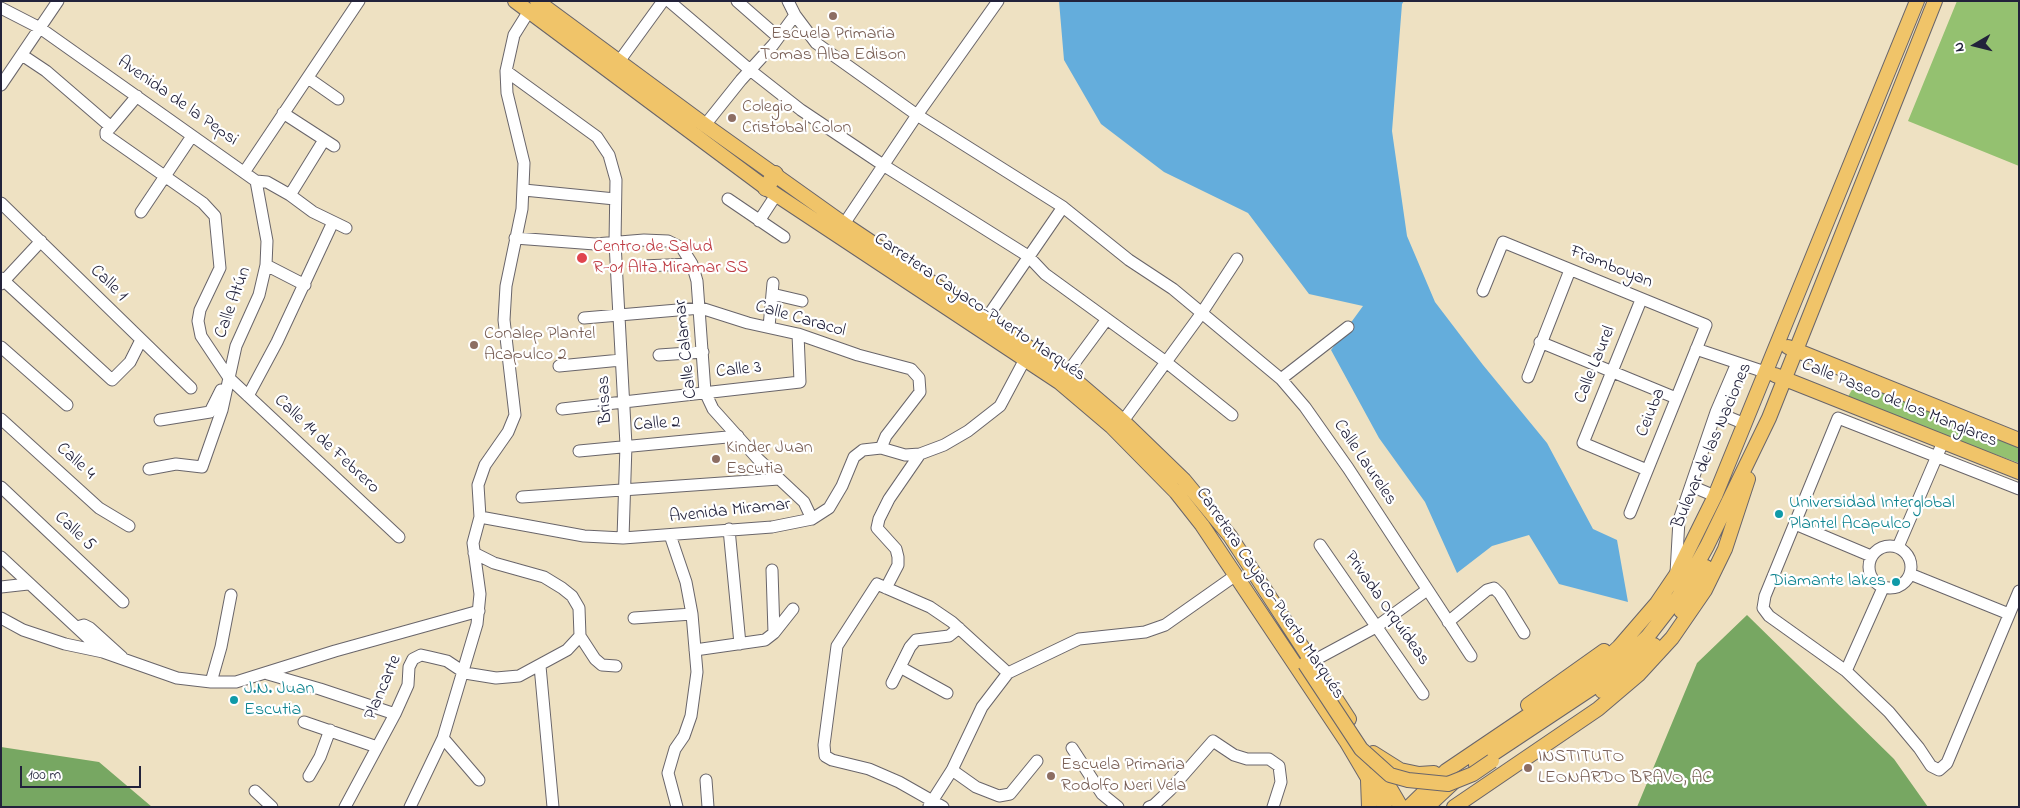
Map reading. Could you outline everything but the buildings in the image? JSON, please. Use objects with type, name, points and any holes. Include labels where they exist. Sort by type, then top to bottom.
[{"type":"highway","points":[[771,192],[774,174]]},
{"type":"main road","name":"Carretera Cayaco-Puerto Marqués","points":[[515,1],[533,6],[620,61],[705,125],[844,224],[1067,373],[1123,421],[1184,480],[1230,536],[1309,662],[1367,749],[1400,806]]},
{"type":"main road","name":"Bulevar de las Naciones","points":[[1400,806],[1446,771],[1591,673],[1619,647],[1657,603],[1676,575],[1715,496],[1916,1]]},
{"type":"main road","name":"Bulevar de las Naciones","points":[[1428,807],[1455,780],[1598,684],[1648,636],[1678,596],[1707,546],[1769,418],[1935,1]]},
{"type":"main road","name":"Carretera Cayaco-Puerto Marqués","points":[[533,6],[611,73],[771,192],[1024,361],[1059,382],[1112,427],[1176,492],[1202,525],[1346,741],[1384,807]]},
{"type":"main road","name":"Calle Paseo de los Manglares","points":[[1778,343],[2019,440]]},
{"type":"main road","name":"Calle Paseo de los Manglares","points":[[1765,372],[2019,472]]},
{"type":"main road","points":[[1454,807],[1598,709],[1638,674],[1672,638],[1705,590],[1725,549],[1769,418]]},
{"type":"main road","points":[[1202,525],[1231,550],[1309,662],[1361,748],[1390,775],[1408,780],[1448,784],[1474,774],[1602,691],[1651,649],[1680,612],[1706,566],[1707,546]]},
{"type":"main road","points":[[1400,806],[1434,773],[1630,634]]},
{"type":"main road","points":[[1367,749],[1400,770],[1419,774],[1434,773]]},
{"type":"main road","points":[[1368,780],[1369,807]]},
{"type":"street","points":[[1,85],[58,1]]},
{"type":"street","points":[[244,171],[359,1]]},
{"type":"street","points":[[611,73],[663,1]]},
{"type":"street","points":[[669,1],[750,70],[801,110],[883,165],[1028,256],[1045,274],[1166,362],[1232,415]]},
{"type":"street","points":[[737,1],[778,37]]},
{"type":"street","name":"Calle Laureles","points":[[788,1],[795,15],[816,42],[917,115],[1063,207],[1129,260],[1173,289],[1281,379],[1304,407],[1348,468],[1471,656]]},
{"type":"street","points":[[844,224],[917,115],[998,1]]},
{"type":"street","points":[[410,807],[444,738],[465,673],[479,611],[480,594],[474,553],[475,529],[480,517],[478,485],[485,465],[508,432],[515,415],[504,320],[506,286],[524,190],[524,163],[508,93],[506,71],[514,35],[533,6]]},
{"type":"street","name":"Avenida de la Pepsi","points":[[1,8],[40,28],[256,180],[267,182],[290,195],[313,212],[346,228]]},
{"type":"street","points":[[705,125],[795,15]]},
{"type":"street","points":[[22,54],[46,71],[111,127],[137,96]]},
{"type":"street","name":"Brisas","points":[[506,71],[597,137],[609,155],[616,180],[615,243],[626,445],[623,538]]},
{"type":"street","points":[[308,78],[338,100]]},
{"type":"street","points":[[284,113],[329,143],[290,195]]},
{"type":"street","name":"Calle 14 de Febrero","points":[[111,127],[106,132],[106,135],[203,203],[214,216],[220,268],[200,310],[198,321],[201,336],[228,382],[248,396],[399,537]]},
{"type":"street","points":[[142,212],[192,136]]},
{"type":"street","name":"Calle Atún","points":[[228,382],[236,346],[259,295],[266,265],[267,241],[256,180]]},
{"type":"street","points":[[524,190],[616,199]]},
{"type":"street","points":[[760,221],[771,192]]},
{"type":"street","points":[[728,199],[784,237]]},
{"type":"street","name":"Calle 1","points":[[1,203],[191,388]]},
{"type":"street","points":[[986,319],[1063,207]]},
{"type":"street","points":[[248,396],[305,285],[333,222]]},
{"type":"street","name":"Calle Calamar","points":[[515,238],[586,244],[668,241],[682,248],[692,264],[701,308],[705,392],[712,410],[804,502],[812,519]]},
{"type":"street","points":[[41,241],[2,281],[112,380],[130,362],[141,340]]},
{"type":"street","name":"Framboyan","points":[[1483,291],[1503,242],[1706,325]]},
{"type":"street","points":[[1123,421],[1201,314],[1237,259]]},
{"type":"street","points":[[642,266],[692,264]]},
{"type":"street","points":[[266,265],[305,285]]},
{"type":"street","points":[[1528,377],[1540,342],[1570,270]]},
{"type":"street","points":[[768,327],[773,288],[802,301]]},
{"type":"street","name":"Calle Laurel","points":[[1641,300],[1583,443],[1647,470]]},
{"type":"street","name":"Calle Caracol","points":[[584,318],[701,308],[798,334],[858,355],[911,369],[919,378],[920,392],[886,436],[880,448]]},
{"type":"street","points":[[1067,373],[1107,319]]},
{"type":"street","name":"Ceiuba","points":[[1630,514],[1706,325]]},
{"type":"street","points":[[1281,379],[1348,327]]},
{"type":"street","name":"Calle 3","points":[[562,409],[800,382],[798,334]]},
{"type":"street","points":[[1540,342],[1676,398]]},
{"type":"street","points":[[1,347],[67,405]]},
{"type":"street","points":[[1696,349],[1765,372]]},
{"type":"street","points":[[659,355],[703,352]]},
{"type":"street","points":[[559,366],[621,360]]},
{"type":"street","name":"Avenida Miramar","points":[[480,517],[584,536],[623,538],[772,527],[812,519],[829,508],[842,486],[854,457],[863,450],[880,448],[905,454],[920,454],[944,445],[990,415],[1007,395],[1024,361]]},
{"type":"street","points":[[1676,575],[1679,520],[1716,412],[1737,363]]},
{"type":"street","points":[[160,420],[210,412],[221,389],[228,382]]},
{"type":"street","points":[[149,469],[176,464],[202,467],[222,410],[228,382]]},
{"type":"street","points":[[1716,412],[1745,424]]},
{"type":"street","points":[[2019,489],[1838,418],[1765,596],[1763,608],[1768,616],[1846,671],[1889,712],[1919,748],[1930,766],[1939,770],[1947,762],[2019,591]]},
{"type":"street","name":"Calle 4","points":[[1,419],[99,508],[129,526]]},
{"type":"street","name":"Calle 2","points":[[579,451],[626,445],[738,436]]},
{"type":"street","points":[[1898,547],[1942,442]]},
{"type":"street","points":[[920,454],[889,499],[879,519],[878,528],[896,550],[898,565],[837,646],[824,745],[825,756],[832,760],[869,769],[899,782],[930,804],[943,807]]},
{"type":"street","points":[[522,497],[779,479]]},
{"type":"street","points":[[1691,486],[1715,496]]},
{"type":"street","name":"Calle 5","points":[[1,487],[123,602]]},
{"type":"street","points":[[1795,524],[1871,556]]},
{"type":"street","points":[[729,529],[740,644]]},
{"type":"street","points":[[670,535],[686,582],[692,614],[696,672],[691,716],[684,736],[675,749],[668,773],[677,807]]},
{"type":"street","name":"Privada Orquídeas","points":[[1320,545],[1423,694]]},
{"type":"street","points":[[1886,546],[1898,547],[1906,554],[1911,563],[1910,574],[1900,586],[1883,588],[1875,583],[1870,575],[1868,565],[1871,556],[1875,551],[1886,546]]},
{"type":"street","points":[[474,553],[494,563],[544,577],[562,588],[572,596],[579,608],[580,636],[595,660],[602,665],[616,666]]},
{"type":"street","points":[[1,557],[103,652]]},
{"type":"street","points":[[772,570],[774,633]]},
{"type":"street","points":[[1910,574],[2009,614]]},
{"type":"street","points":[[930,804],[952,770],[982,706],[1008,673],[1079,639],[1145,632],[1165,625],[1236,575]]},
{"type":"street","points":[[1,587],[28,584]]},
{"type":"street","points":[[881,586],[930,607],[959,628],[1008,673]]},
{"type":"street","points":[[1448,622],[1487,590],[1494,588],[1500,594],[1524,633]]},
{"type":"street","points":[[1846,671],[1883,588]]},
{"type":"street","points":[[1309,662],[1376,627],[1427,590]]},
{"type":"street","points":[[211,682],[221,647],[231,595]]},
{"type":"street","points":[[695,650],[765,640],[774,633],[793,610]]},
{"type":"street","points":[[1,618],[23,630],[65,644],[103,652],[128,663],[177,678],[211,682],[236,682],[267,674],[335,651],[479,611]]},
{"type":"street","points":[[634,618],[692,614]]},
{"type":"street","points":[[77,627],[84,625],[90,628],[128,663]]},
{"type":"street","points":[[892,683],[916,640],[949,636],[959,628]]},
{"type":"street","points":[[465,673],[496,678],[519,676],[567,650],[580,636]]},
{"type":"street","name":"Plancarte","points":[[345,807],[395,714],[408,685],[409,667],[413,659],[420,655],[430,656],[447,661],[465,673]]},
{"type":"street","points":[[540,666],[553,807]]},
{"type":"street","points":[[900,667],[947,693]]},
{"type":"street","points":[[267,674],[395,714]]},
{"type":"street","points":[[304,722],[377,747]]},
{"type":"street","points":[[309,776],[320,756],[330,730]]},
{"type":"street","points":[[444,738],[479,780]]},
{"type":"street","points":[[1149,807],[1154,805],[1170,790],[1213,741],[1234,755],[1247,759],[1269,759],[1280,766],[1280,782],[1273,807]]},
{"type":"street","points":[[1072,748],[1102,794],[1118,807]]},
{"type":"street","points":[[952,770],[976,787],[999,796],[1010,794],[1022,782],[1037,761]]},
{"type":"street","points":[[706,780],[708,807]]},
{"type":"street","points":[[256,791],[272,807]]},
{"type":"green space","points":[[1957,1],[2019,1],[2019,166],[1908,121]]},
{"type":"green space","points":[[1856,383],[2019,447],[2019,463],[1846,400]]},
{"type":"green space","points":[[1747,615],[1894,759],[1928,807],[1637,807],[1697,663]]},
{"type":"green space","points":[[1,747],[99,762],[152,807],[1,807]]},
{"type":"water","points":[[1059,1],[1404,1],[1402,4],[1392,131],[1407,236],[1435,302],[1483,365],[1547,443],[1593,529],[1617,540],[1628,602],[1559,584],[1529,535],[1492,546],[1457,573],[1425,502],[1379,438],[1331,350],[1363,306],[1309,294],[1248,213],[1164,172],[1101,124],[1064,60]]},
{"type":"place","name":"Escuela Primaria Tomas Alba Edison","points":[[833,16]]},
{"type":"place","name":"Colegio Cristobal Colon","points":[[732,118]]},
{"type":"place","name":"Centro de Salud R-01 Alta Miramar SS","points":[[582,258]]},
{"type":"place","name":"Conalep Plantel Acapulco 2","points":[[474,345]]},
{"type":"place","name":"Kinder Juan Escutia","points":[[716,459]]},
{"type":"place","name":"Universidad Interglobal Plantel Acapulco","points":[[1779,514]]},
{"type":"place","name":"Diamante lakes","points":[[1896,582]]},
{"type":"place","name":"J.N. Juan Escutia","points":[[234,700]]},
{"type":"place","name":"INSTITUTO LEONARDO BRAVO, AC","points":[[1528,768]]},
{"type":"place","name":"Escuela Primaria Rodolfo Neri Vela","points":[[1051,776]]}]
